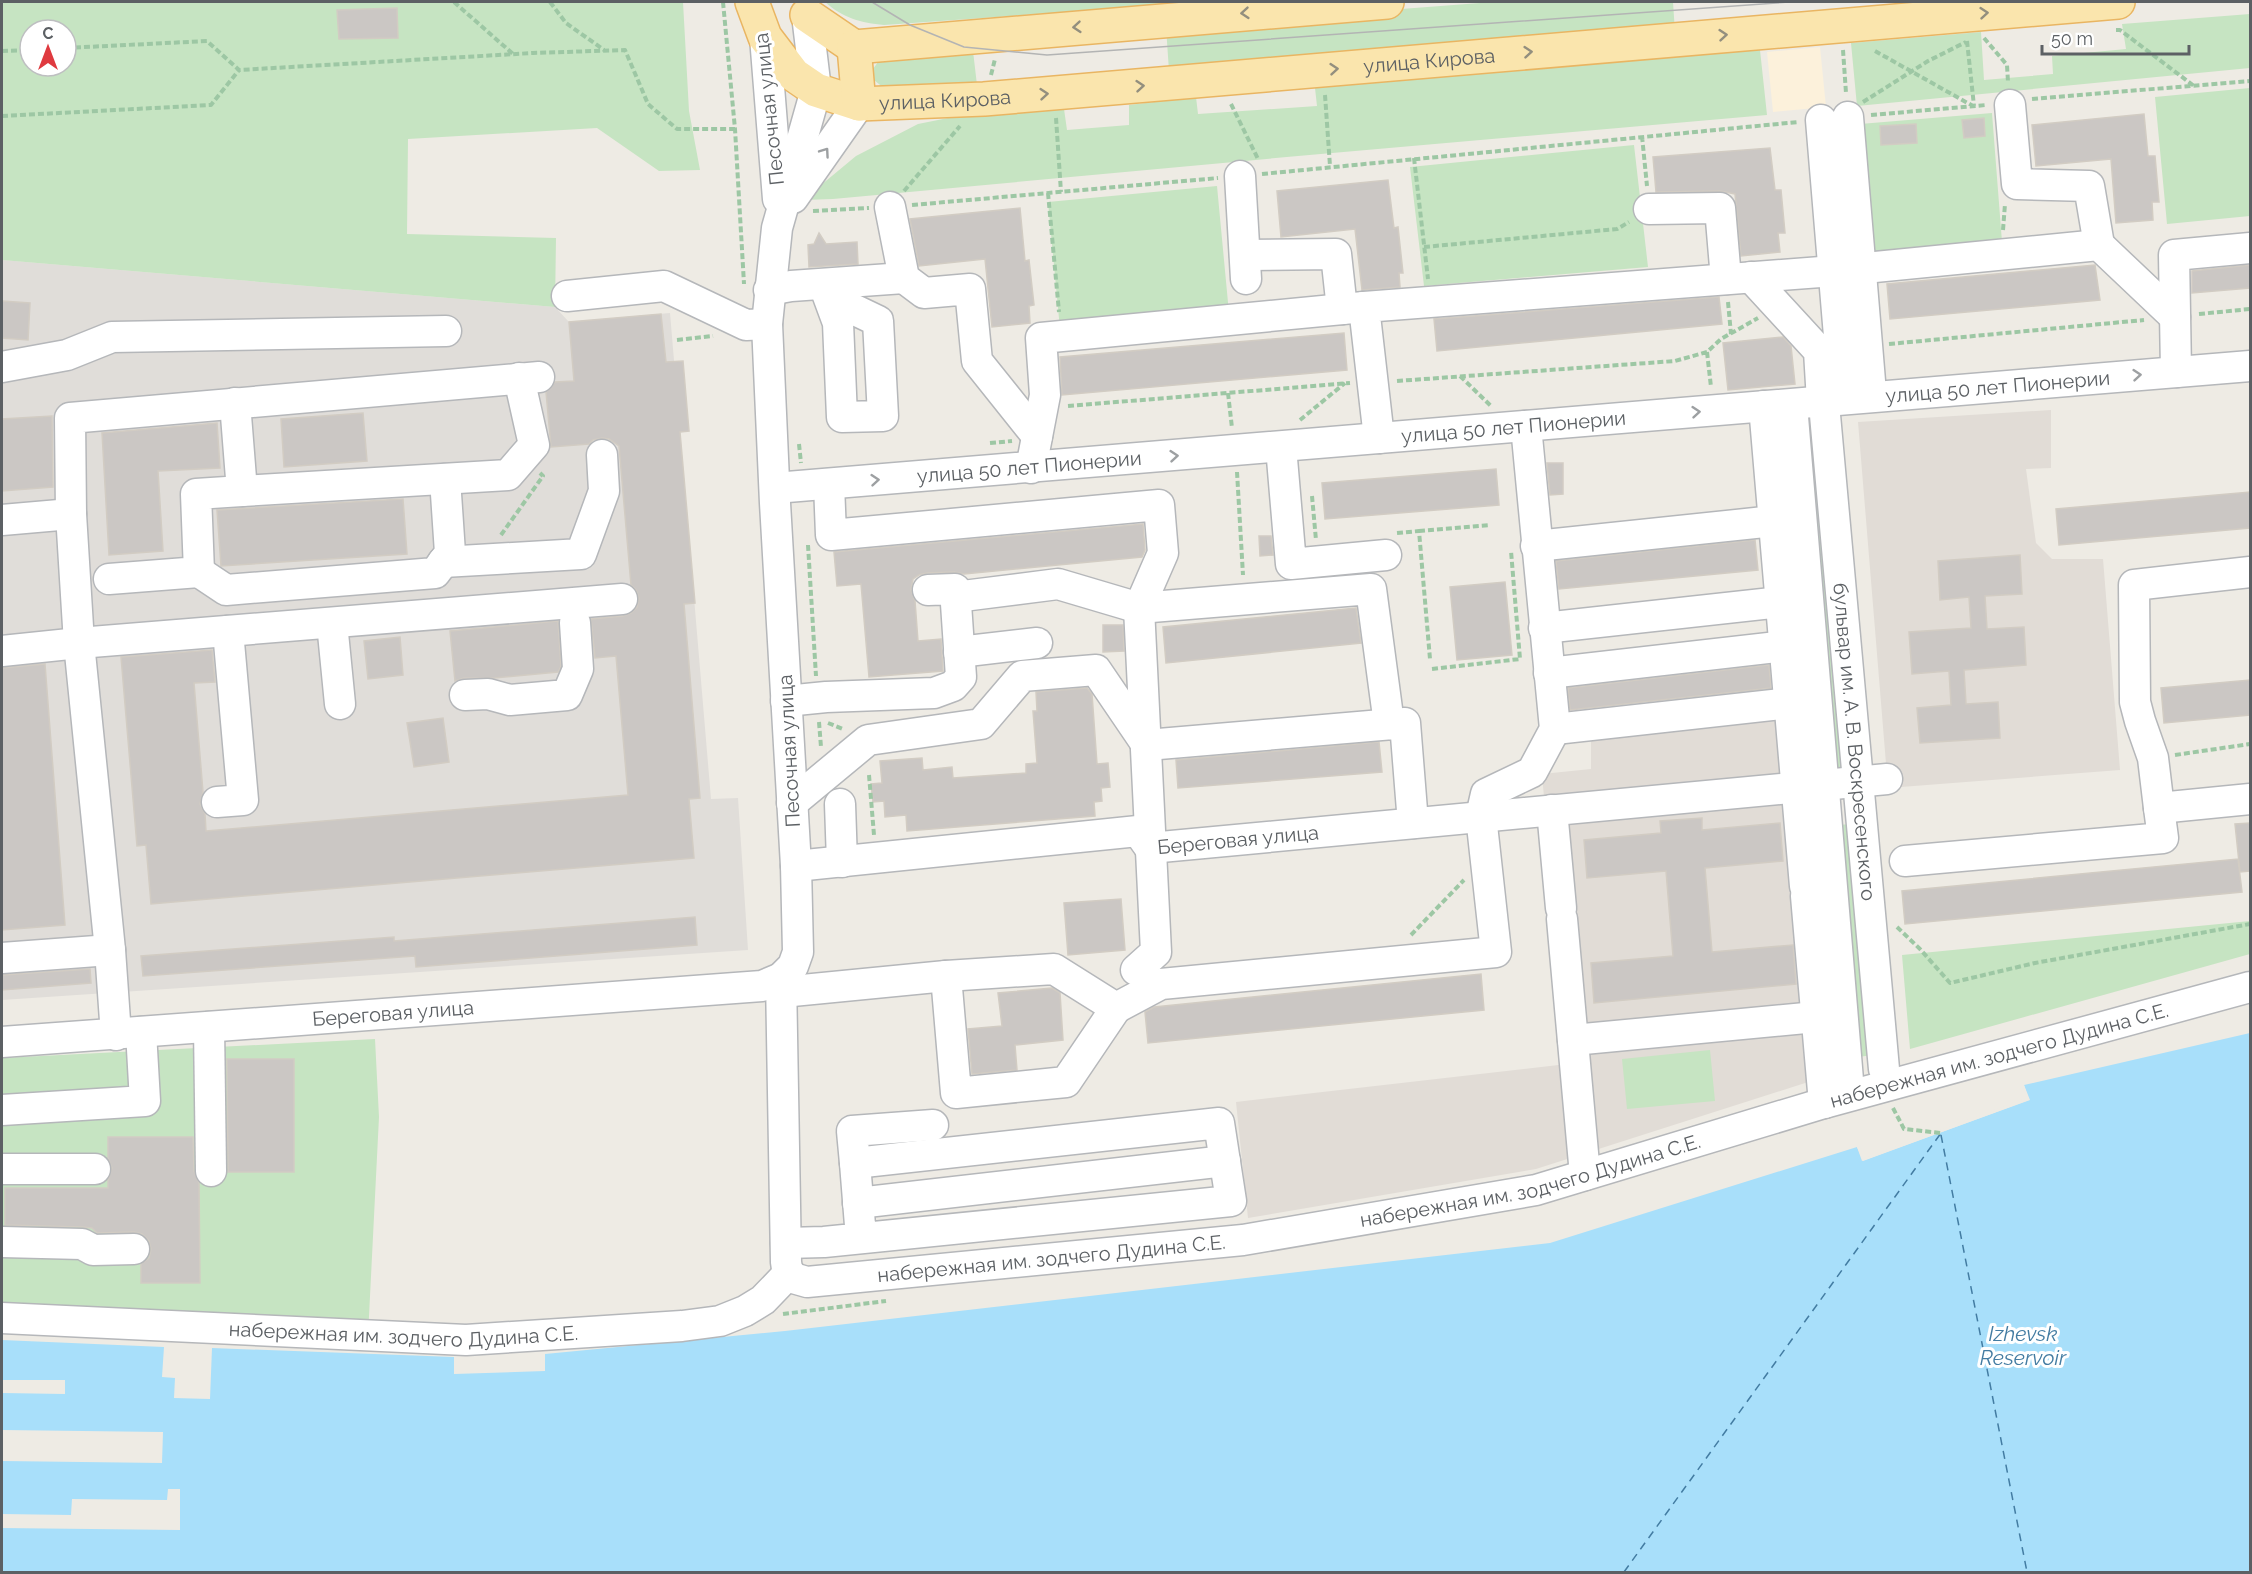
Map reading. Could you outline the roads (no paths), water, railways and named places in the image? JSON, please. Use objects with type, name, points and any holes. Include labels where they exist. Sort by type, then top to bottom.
[{"type":"main road","name":"Песочная улица","points":[[752,2],[765,37]]},
{"type":"main road","points":[[808,77],[765,37],[804,8],[854,47],[1388,2]]},
{"type":"main road","name":"улица Кирова","points":[[808,77],[860,104],[984,99],[1323,70],[1925,10],[1966,28],[2023,5],[2119,16]]},
{"type":"main road","points":[[854,47],[860,104]]},
{"type":"street","name":"Песочная улица","points":[[793,214],[808,77],[804,8]]},
{"type":"street","name":"Песочная улица","points":[[765,37],[793,214]]},
{"type":"street","points":[[808,77],[854,47]]},
{"type":"street","points":[[2010,103],[2017,184],[2089,186],[2099,244],[2175,317]]},
{"type":"street","name":"Песочная улица","points":[[781,985],[798,952],[796,866],[775,488],[757,324],[769,290],[774,246],[860,104]]},
{"type":"street","name":"бульвар им. А. В. Воскресенского","points":[[1839,116],[1847,269],[1830,400],[1858,782],[1884,1069]]},
{"type":"street","points":[[1253,175],[1245,267],[1336,254],[1353,308],[1363,376],[1379,438]]},
{"type":"street","points":[[890,207],[904,278],[924,293],[970,289],[977,361],[1040,422]]},
{"type":"street","points":[[1649,209],[1720,207],[1739,278],[1782,311],[1819,351],[1830,400],[1870,381],[1867,347],[1847,269]]},
{"type":"street","points":[[1031,468],[1045,395],[1041,338],[1353,308],[1847,269],[2099,244]]},
{"type":"street","points":[[2176,372],[2174,255],[2250,248]]},
{"type":"street","points":[[769,290],[791,286],[829,298],[904,278]]},
{"type":"street","points":[[567,296],[664,286],[757,324]]},
{"type":"street","points":[[2,367],[67,355],[112,337],[446,331]]},
{"type":"street","name":"улица 50 лет Пионерии","points":[[775,488],[2250,366]]},
{"type":"street","points":[[2,1110],[145,1101],[110,950],[79,643],[71,514],[70,418],[529,378],[534,445],[508,475],[196,494],[199,572]]},
{"type":"street","points":[[235,403],[242,491]]},
{"type":"street","points":[[1764,406],[1790,704],[1810,786],[1806,891],[1824,1103]]},
{"type":"street","points":[[1793,417],[1810,786],[1848,1080]]},
{"type":"street","points":[[946,976],[956,1093],[1066,1082],[1116,1008],[1161,984],[1496,952],[1481,816],[1486,794],[1532,772],[1555,729],[1544,628],[1523,545],[1526,426]]},
{"type":"street","points":[[1274,447],[1291,564],[1386,555]]},
{"type":"street","points":[[443,562],[581,554],[604,490],[602,455]]},
{"type":"street","points":[[109,579],[199,572],[227,590],[435,573],[450,553],[446,479]]},
{"type":"street","points":[[829,484],[831,535],[1159,505],[1162,553],[1139,608],[1148,745],[1150,848],[1156,952],[1136,970]]},
{"type":"street","points":[[2,520],[71,514]]},
{"type":"street","points":[[1523,545],[1774,521]]},
{"type":"street","points":[[1905,861],[2163,838],[2153,758],[2135,702],[2133,585],[2250,572]]},
{"type":"street","points":[[786,701],[826,697],[934,693],[953,686],[961,677],[959,652],[942,593],[1058,584],[1139,608],[1371,589],[1389,724]]},
{"type":"street","points":[[2,651],[622,599]]},
{"type":"street","points":[[1544,628],[1781,602]]},
{"type":"street","points":[[332,622],[340,704]]},
{"type":"street","points":[[465,695],[488,694],[510,699],[567,695],[578,669],[575,623]]},
{"type":"street","points":[[217,802],[243,800],[228,631]]},
{"type":"street","points":[[959,652],[1037,643]]},
{"type":"street","points":[[1549,673],[1785,646]]},
{"type":"street","points":[[792,803],[868,740],[981,724],[1022,676],[1096,670],[1148,745]]},
{"type":"street","points":[[1555,729],[1790,704]]},
{"type":"street","points":[[1148,745],[1405,723],[1413,823]]},
{"type":"street","name":"Береговая улица","points":[[796,866],[1138,831],[1150,848],[1887,779]]},
{"type":"street","points":[[2159,808],[2250,799]]},
{"type":"street","points":[[840,804],[842,862]]},
{"type":"street","points":[[1548,810],[1561,913],[1585,1175]]},
{"type":"street","points":[[2,958],[110,950]]},
{"type":"street","name":"Береговая улица","points":[[2,1042],[762,986],[1054,969],[1116,1008]]},
{"type":"street","points":[[781,985],[786,1262],[791,1276]]},
{"type":"street","name":"набережная им. зодчего Дудина С.Е.","points":[[2,1318],[466,1340],[682,1326],[720,1321],[745,1311],[763,1300],[791,1276],[799,1281],[821,1281],[1243,1240],[1536,1190],[1824,1103],[2250,987]]},
{"type":"street","points":[[1573,1040],[1816,1017]]},
{"type":"street","points":[[209,1027],[211,1171]]},
{"type":"street","points":[[786,1243],[861,1238],[1231,1201],[1219,1123],[855,1163]]},
{"type":"street","points":[[861,1238],[852,1131],[933,1125]]},
{"type":"street","points":[[858,1203],[1225,1161]]},
{"type":"street","points":[[2,1170],[95,1169]]},
{"type":"street","points":[[2,1242],[82,1244],[93,1250],[134,1249]]},
{"type":"water","name":"Izhevsk Reservoir","points":[[2250,1033],[2250,1572],[2,1572],[2,1340],[164,1347],[162,1377],[175,1378],[174,1398],[210,1399],[212,1348],[454,1357],[454,1374],[545,1371],[545,1354],[785,1331],[1550,1243],[1857,1147],[1863,1161],[2029,1100],[2024,1085]]},
{"type":"tram line","points":[[872,2],[910,25],[964,47],[1047,55],[1789,2]]}]
